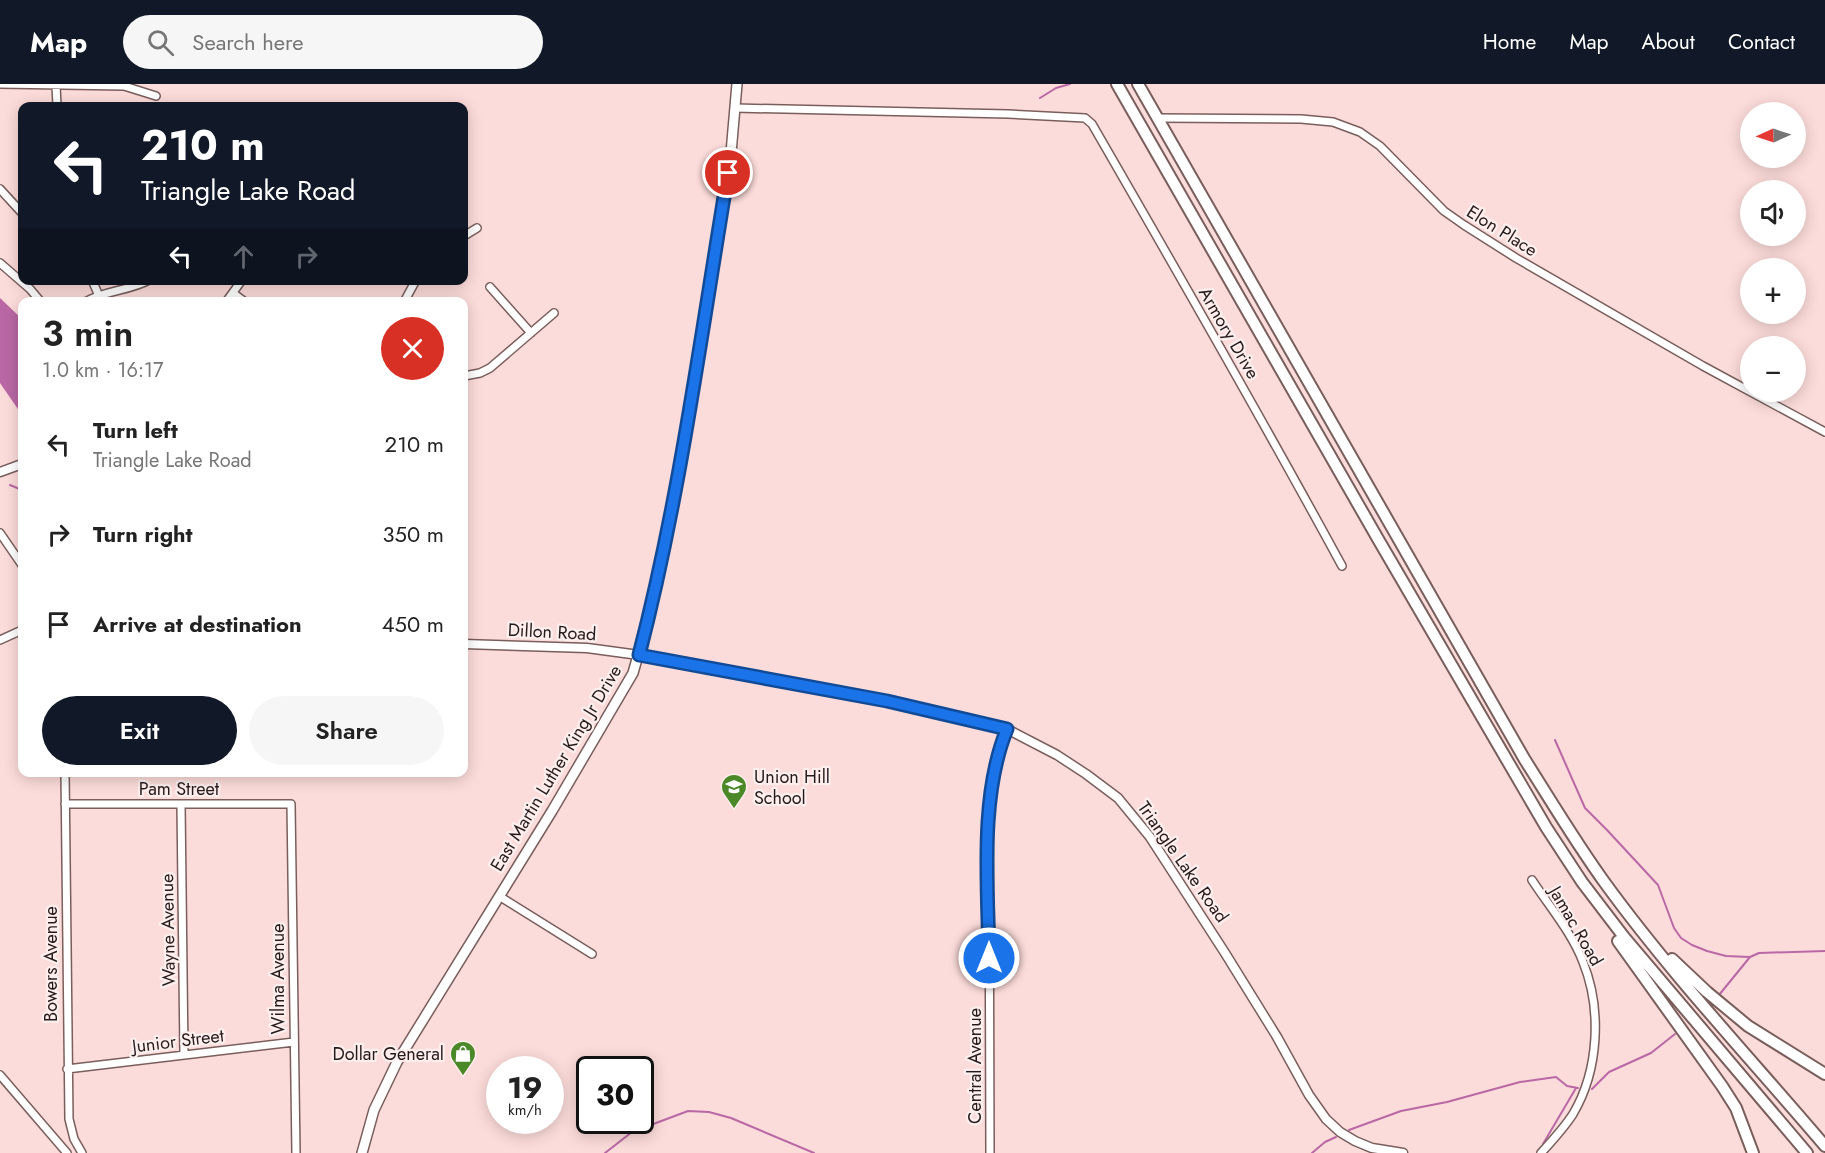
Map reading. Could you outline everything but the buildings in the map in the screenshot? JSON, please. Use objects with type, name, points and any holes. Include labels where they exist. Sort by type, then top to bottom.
[{"type":"highway","points":[[1117,84],[1528,797],[1576,873],[1657,977],[1807,1153]]},
{"type":"highway","points":[[1138,84],[1525,760],[1575,840],[1639,927],[1825,1146]]},
{"type":"highway","points":[[1604,911],[1617,938],[1736,1108],[1753,1153]]},
{"type":"highway","points":[[1639,927],[1707,992],[1748,1026],[1825,1074]]},
{"type":"main road","name":"East Martin Luther King Jr Drive","points":[[362,1153],[374,1110],[397,1062],[552,811],[633,673],[650,613],[681,461],[731,153],[737,84]]},
{"type":"street","points":[[0,84],[124,86],[156,96]]},
{"type":"street","points":[[56,85],[57,102]]},
{"type":"street","name":"Armory Drive","points":[[735,108],[1085,117],[1092,124],[1151,226],[1342,566]]},
{"type":"street","name":"Elon Place","points":[[1157,118],[1301,119],[1333,122],[1360,132],[1380,146],[1444,211],[1464,225],[1516,258],[1703,366],[1825,432]]},
{"type":"street","points":[[0,189],[18,209]]},
{"type":"street","points":[[468,234],[477,228]]},
{"type":"street","points":[[0,263],[18,280]]},
{"type":"street","points":[[23,285],[36,297]]},
{"type":"street","points":[[94,285],[99,296],[138,285]]},
{"type":"street","points":[[230,297],[238,285]]},
{"type":"street","points":[[490,287],[531,333]]},
{"type":"street","points":[[233,292],[239,297]]},
{"type":"street","points":[[468,375],[490,368],[554,313]]},
{"type":"street","points":[[0,472],[18,465]]},
{"type":"street","points":[[0,533],[18,559]]},
{"type":"street","points":[[0,640],[18,632]]},
{"type":"street","name":"Dillon Road","points":[[468,644],[587,648],[639,655]]},
{"type":"street","name":"Triangle Lake Road","points":[[639,655],[887,701],[1007,729],[1057,755],[1118,798],[1150,837],[1273,1030],[1309,1095],[1326,1119],[1364,1149],[1403,1153]]},
{"type":"street","name":"Central Avenue","points":[[990,1153],[988,843],[993,779],[998,752],[1007,729]]},
{"type":"street","name":"Bowers Avenue","points":[[65,777],[69,1119],[74,1139],[82,1153]]},
{"type":"street","name":"Pam Street","points":[[65,804],[292,805]]},
{"type":"street","name":"Wayne Avenue","points":[[181,804],[184,1055]]},
{"type":"street","name":"Wilma Avenue","points":[[292,805],[296,1153]]},
{"type":"street","name":"Jamac Road","points":[[1532,880],[1583,960],[1592,992],[1595,1022],[1590,1072],[1583,1091],[1572,1114],[1541,1153]]},
{"type":"street","points":[[499,896],[592,954]]},
{"type":"street","name":"Junior Street","points":[[67,1069],[294,1042]]},
{"type":"street","points":[[0,1075],[67,1153]]},
{"type":"shaded area","points":[[0,298],[18,315],[18,409],[0,383]]},
{"type":"waterway","points":[[1040,98],[1056,88],[1070,84]]},
{"type":"waterway","points":[[10,485],[18,488]]},
{"type":"waterway","points":[[1555,740],[1585,808],[1658,885],[1674,928],[1681,938],[1707,951],[1726,956],[1750,957]]},
{"type":"waterway","points":[[1719,995],[1750,957],[1759,953],[1825,951]]},
{"type":"waterway","points":[[1592,1089],[1609,1072],[1651,1053],[1675,1034]]},
{"type":"waterway","points":[[1349,1130],[1401,1111],[1447,1102],[1520,1082],[1556,1077],[1567,1086],[1578,1088]]},
{"type":"waterway","points":[[1543,1144],[1576,1088]]},
{"type":"waterway","points":[[605,1153],[632,1132],[688,1111],[709,1112],[731,1118],[814,1153]]},
{"type":"waterway","points":[[1312,1153],[1325,1142],[1336,1137]]},
{"type":"place","name":"Union Hill School","points":[[734,810]]},
{"type":"place","name":"Dollar General","points":[[463,1077]]},
{"type":"route","points":[[728,173],[681,461],[650,613],[639,655],[887,701],[1007,729],[998,752],[989,821],[989,958]]}]
